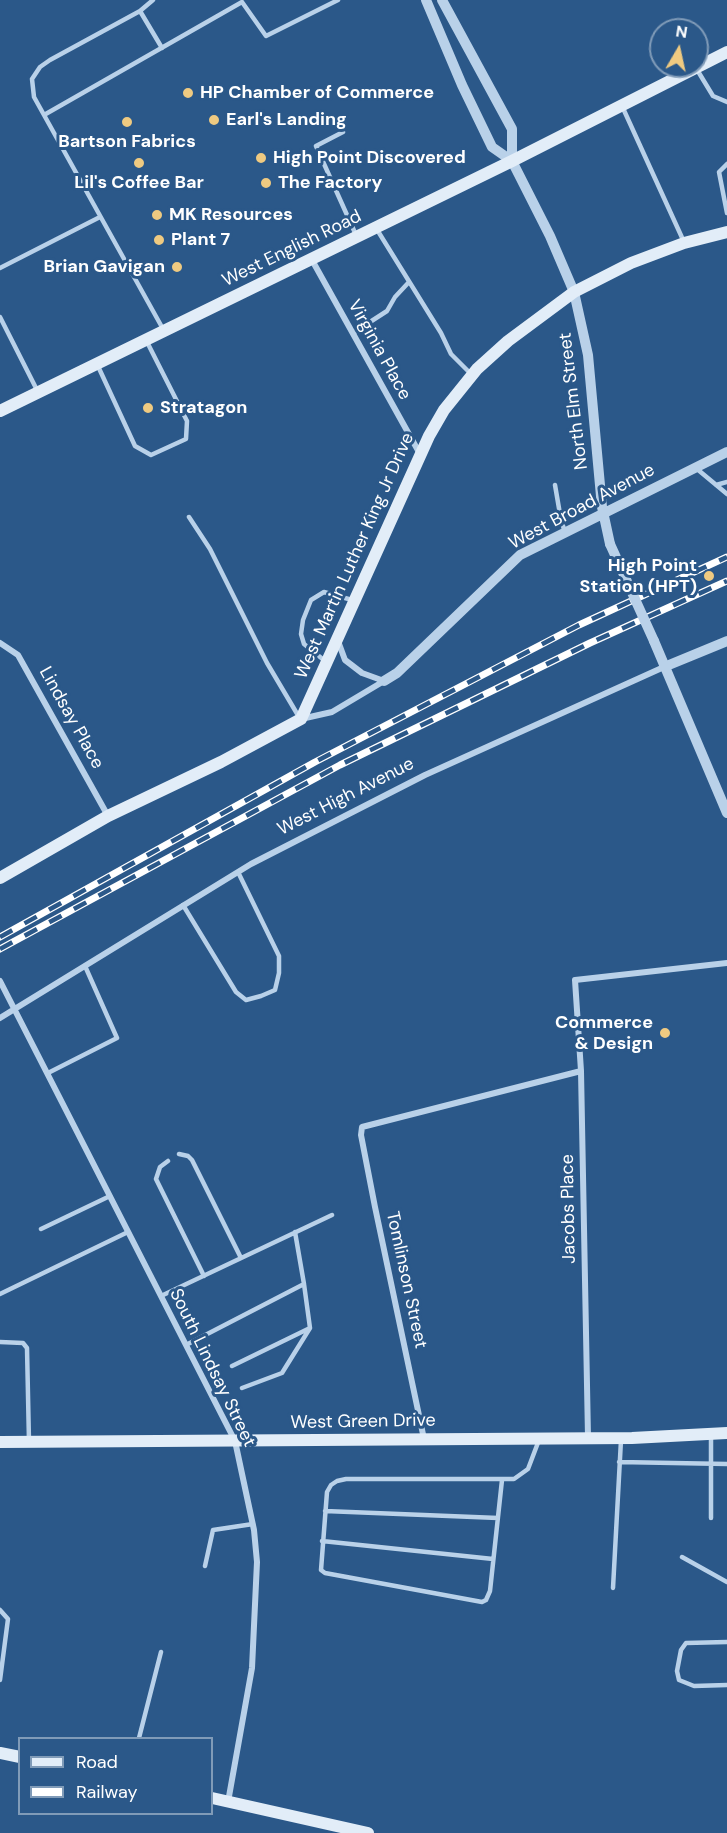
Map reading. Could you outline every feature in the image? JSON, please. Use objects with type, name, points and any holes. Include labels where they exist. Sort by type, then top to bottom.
[{"type":"main road","name":"West English Road","points":[[709,61],[727,52]]},
{"type":"main road","name":"West English Road","points":[[0,411],[312,260],[677,78]]},
{"type":"main road","name":"West Martin Luther King Jr Drive","points":[[301,719],[420,454],[444,410],[472,375],[508,341],[574,292],[632,263],[684,243],[727,232]]},
{"type":"main road","points":[[0,878],[108,816],[222,762],[301,719]]},
{"type":"main road","name":"West Green Drive","points":[[0,1442],[621,1437],[727,1433]]},
{"type":"main road","points":[[0,1753],[18,1757]]},
{"type":"main road","points":[[213,1798],[368,1833]]},
{"type":"street","name":"North Elm Street","points":[[426,0],[492,147],[512,161]]},
{"type":"street","name":"North Elm Street","points":[[442,0],[512,129],[512,161],[550,236],[574,292],[588,355],[603,514],[610,544],[727,813]]},
{"type":"street","name":"Virginia Place","points":[[312,260],[420,454]]},
{"type":"street","name":"West Broad Avenue","points":[[301,719],[332,712],[397,673],[520,555],[727,452]]},
{"type":"street","points":[[337,640],[345,660],[362,673],[384,681]]},
{"type":"street","name":"West High Avenue","points":[[0,1018],[238,872],[425,775],[727,641]]},
{"type":"street","name":"Lindsay Place","points":[[0,643],[18,654],[108,816]]},
{"type":"street","name":"Jacobs Place","points":[[588,1437],[581,1071],[575,980],[727,963]]},
{"type":"street","name":"South Lindsay Street","points":[[0,981],[235,1441],[253,1524],[257,1562],[252,1668],[228,1802]]},
{"type":"street","name":"Tomlinson Street","points":[[424,1439],[367,1166],[361,1135],[362,1127],[581,1071]]},
{"type":"lane","points":[[153,0],[140,11],[50,60],[40,67],[32,79],[34,97],[164,332]]},
{"type":"lane","points":[[44,115],[243,2],[266,36],[338,0]]},
{"type":"lane","points":[[140,11],[162,48]]},
{"type":"lane","points":[[702,78],[713,96],[727,102]]},
{"type":"lane","points":[[622,106],[684,243]]},
{"type":"lane","points":[[343,132],[316,146],[357,237]]},
{"type":"lane","points":[[727,164],[719,172],[727,213]]},
{"type":"lane","points":[[0,268],[100,217]]},
{"type":"lane","points":[[376,228],[441,333],[451,354],[472,375]]},
{"type":"lane","points":[[352,333],[387,311],[395,297],[409,282]]},
{"type":"lane","points":[[0,317],[38,392]]},
{"type":"lane","points":[[97,364],[135,446],[151,455],[186,439],[187,421],[146,340]]},
{"type":"lane","points":[[695,467],[727,494]]},
{"type":"lane","points":[[716,485],[727,482]]},
{"type":"lane","points":[[555,484],[565,532]]},
{"type":"lane","points":[[189,517],[210,549],[267,663],[301,719]]},
{"type":"lane","points":[[327,662],[304,644],[301,634],[303,620],[311,600],[324,592],[355,600]]},
{"type":"lane","points":[[183,905],[236,992],[246,1000],[275,990],[279,973],[279,956],[238,872]]},
{"type":"lane","points":[[48,1073],[117,1038],[85,966]]},
{"type":"lane","points":[[180,1154],[192,1160],[241,1258]]},
{"type":"lane","points":[[168,1161],[160,1167],[156,1179],[204,1276]]},
{"type":"lane","points":[[41,1229],[110,1196]]},
{"type":"lane","points":[[161,1296],[332,1215]]},
{"type":"lane","points":[[0,1294],[128,1232]]},
{"type":"lane","points":[[242,1388],[282,1373],[310,1328],[296,1233]]},
{"type":"lane","points":[[186,1345],[304,1284]]},
{"type":"lane","points":[[232,1366],[310,1328]]},
{"type":"lane","points":[[0,1342],[23,1343],[27,1348],[29,1442]]},
{"type":"lane","points":[[711,1434],[711,1518]]},
{"type":"lane","points":[[502,1480],[490,1591],[486,1600],[482,1602],[325,1573],[321,1570],[327,1492],[337,1481],[346,1479],[514,1479],[528,1469],[540,1437]]},
{"type":"lane","points":[[613,1588],[621,1437]]},
{"type":"lane","points":[[620,1462],[727,1464]]},
{"type":"lane","points":[[325,1511],[498,1518]]},
{"type":"lane","points":[[205,1566],[213,1530],[253,1524]]},
{"type":"lane","points":[[322,1540],[494,1559]]},
{"type":"lane","points":[[682,1557],[727,1582]]},
{"type":"lane","points":[[0,1610],[8,1618],[0,1680]]},
{"type":"lane","points":[[727,1642],[686,1643],[681,1650],[677,1671],[679,1680],[694,1686],[727,1685]]},
{"type":"lane","points":[[139,1737],[161,1652]]},
{"type":"railway","points":[[0,937],[315,762],[579,625],[727,557]]},
{"type":"railway","points":[[0,949],[340,765],[590,643],[727,581]]},
{"type":"place","name":"HP Chamber of Commerce","points":[[188,93]]},
{"type":"place","name":"Earl's Landing","points":[[214,120]]},
{"type":"place","name":"Bartson Fabrics","points":[[127,122]]},
{"type":"place","name":"High Point Discovered","points":[[261,158]]},
{"type":"place","name":"Lil's Coffee Bar","points":[[139,163]]},
{"type":"place","name":"The Factory","points":[[266,183]]},
{"type":"place","name":"MK Resources","points":[[157,215]]},
{"type":"place","name":"Plant 7","points":[[159,240]]},
{"type":"place","name":"Brian Gavigan","points":[[177,267]]},
{"type":"place","name":"Stratagon","points":[[148,408]]},
{"type":"place","name":"High Point Station (HPT)","points":[[709,576]]},
{"type":"place","name":"Commerce & Design","points":[[665,1033]]}]
